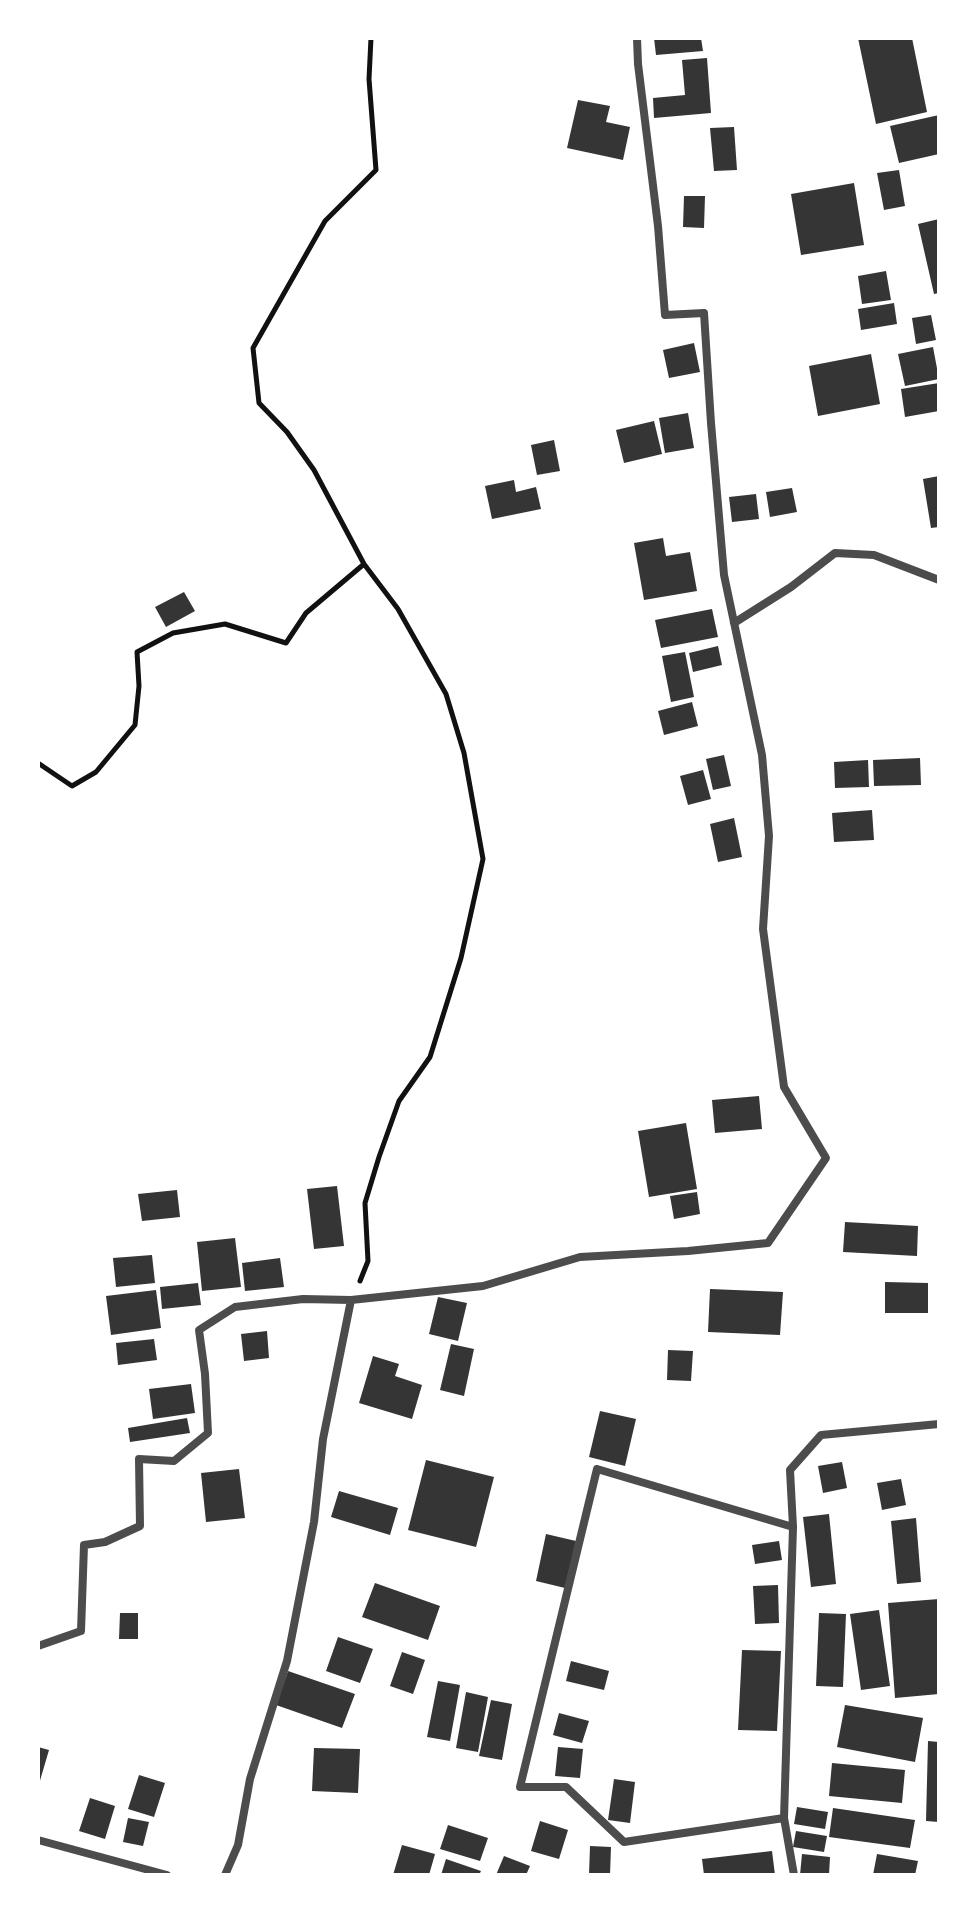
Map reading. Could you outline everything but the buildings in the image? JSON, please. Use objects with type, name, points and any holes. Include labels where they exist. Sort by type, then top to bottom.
[{"type":"street","points":[[38,1646],[81,1631],[84,1545],[105,1542],[140,1526],[139,1459],[174,1461],[208,1433],[199,1330],[235,1307],[303,1299],[351,1300],[483,1286],[580,1257],[768,1243],[826,1158],[784,1087],[763,929],[769,836],[762,755],[724,575],[704,313],[665,315],[637,38]]},
{"type":"street","points":[[734,623],[791,587],[835,553],[874,555],[939,580]]},
{"type":"street","points":[[225,1875],[238,1845],[250,1779],[287,1661],[314,1522],[323,1439],[351,1300]]},
{"type":"street","points":[[794,1875],[784,1818],[793,1527],[790,1470],[821,1435],[939,1424]]},
{"type":"street","points":[[784,1818],[624,1842],[566,1787],[520,1787],[597,1469],[793,1527]]},
{"type":"street","points":[[38,1840],[167,1875]]},
{"type":"path","points":[[351,1300],[368,1261],[365,1203],[399,1101],[430,1057],[461,958],[483,859],[464,753],[446,694],[398,609],[364,564],[314,470],[287,432],[259,403],[253,348],[325,221],[376,170],[369,79],[371,38]]},
{"type":"path","points":[[38,763],[72,786],[96,772],[135,725],[139,686],[137,652],[173,633],[225,624],[286,643],[306,613],[364,564]]}]
